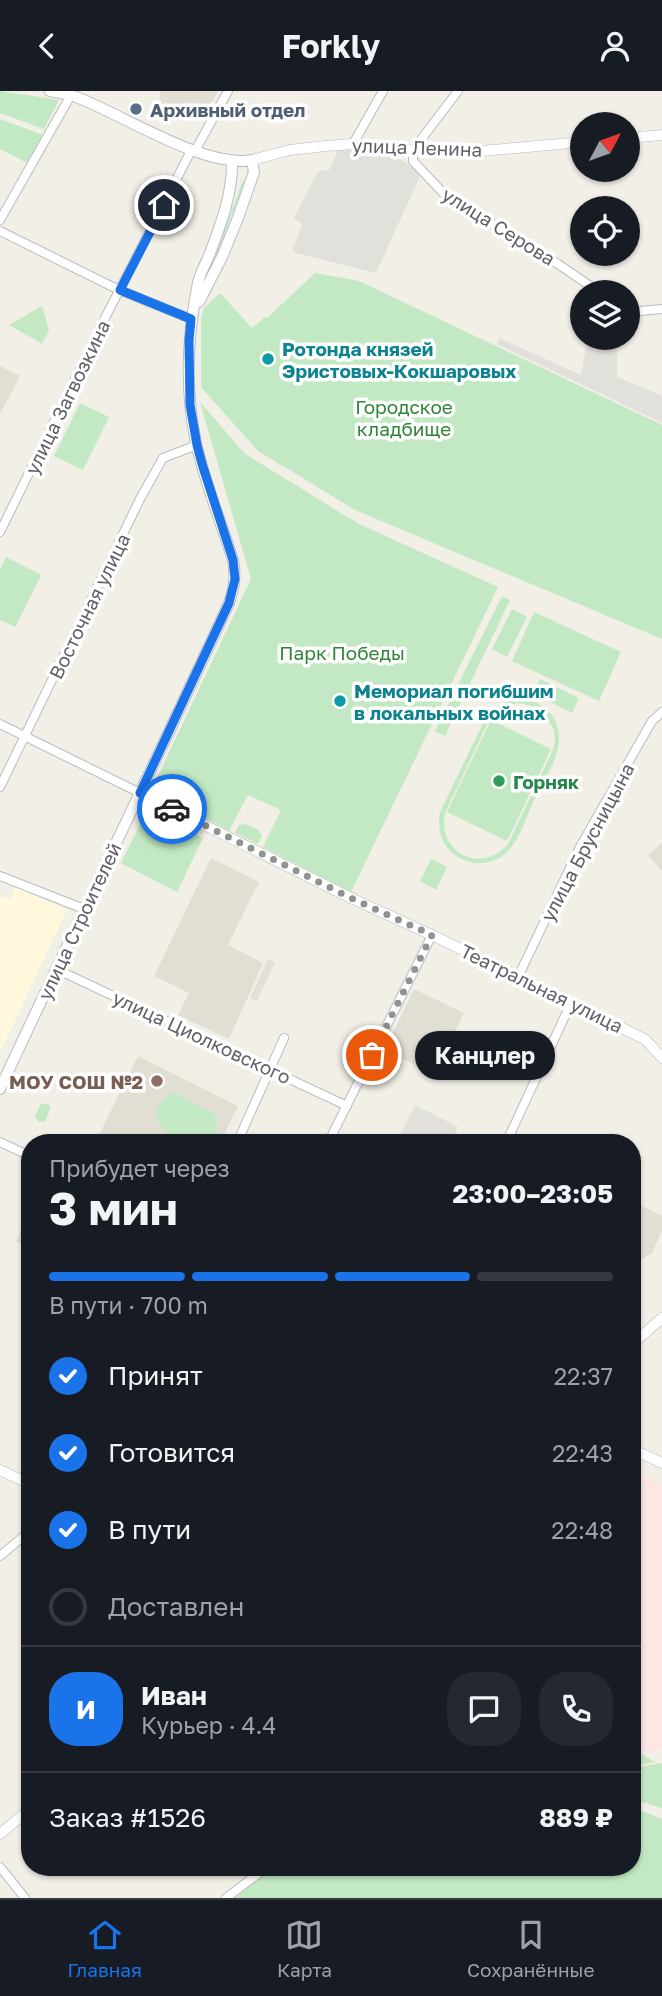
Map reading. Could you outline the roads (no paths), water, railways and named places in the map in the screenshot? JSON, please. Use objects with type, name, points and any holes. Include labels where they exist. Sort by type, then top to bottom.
[{"type":"main road","points":[[50,91],[77,95],[193,150],[217,158],[252,160],[254,172],[222,257],[192,317]]},
{"type":"main road","name":"улица Строителей","points":[[0,1089],[233,590],[233,560],[197,445],[190,395],[189,341],[199,281],[230,191],[232,160]]},
{"type":"main road","points":[[211,250],[216,259],[222,257]]},
{"type":"street","name":"улица Загвозкина","points":[[0,532],[120,290],[193,150],[228,91]]},
{"type":"street","points":[[353,144],[383,91]]},
{"type":"street","points":[[413,150],[458,91]]},
{"type":"street","points":[[0,220],[77,95]]},
{"type":"street","points":[[640,137],[662,135]]},
{"type":"street","name":"улица Ленина","points":[[252,160],[290,149],[353,144],[413,150],[481,151],[570,143]]},
{"type":"street","name":"улица Серова","points":[[413,150],[413,161],[445,195],[581,280]]},
{"type":"street","points":[[0,231],[120,290],[192,317]]},
{"type":"street","points":[[640,311],[662,309]]},
{"type":"street","name":"Восточная улица","points":[[0,787],[160,463],[169,455],[197,445]]},
{"type":"street","name":"улица Брусницына","points":[[518,977],[580,846],[652,722],[662,712]]},
{"type":"street","name":"Театральная улица","points":[[0,724],[646,1040],[662,1058]]},
{"type":"street","points":[[0,876],[84,909]]},
{"type":"street","points":[[333,1134],[432,935]]},
{"type":"street","name":"улица Циолковского","points":[[56,969],[347,1106]]},
{"type":"street","points":[[510,1134],[571,1003]]},
{"type":"street","points":[[241,1134],[284,1038]]},
{"type":"street","points":[[0,1142],[21,1152]]},
{"type":"street","points":[[641,1336],[662,1318]]},
{"type":"street","points":[[641,1453],[662,1463]]},
{"type":"street","points":[[0,1470],[21,1480]]},
{"type":"street","points":[[0,1556],[21,1538]]},
{"type":"street","points":[[0,1834],[21,1816]]},
{"type":"street","points":[[0,1867],[25,1898]]},
{"type":"street","points":[[226,1898],[255,1876]]},
{"type":"place","name":"Архивный отдел","points":[[136,109]]},
{"type":"place","name":"Ротонда князей Эристовых-Кокшаровых","points":[[268,359]]},
{"type":"place","name":"Мемориал погибшим в локальных войнах","points":[[340,701]]},
{"type":"place","name":"Горняк","points":[[499,781]]},
{"type":"place","name":"Канцлер","points":[[372,1055]]},
{"type":"place","name":"МОУ СОШ №2","points":[[157,1081]]},
{"type":"park label","name":"Городское кладбище","points":[[404,417]]},
{"type":"park label","name":"Парк Победы","points":[[342,652]]}]
